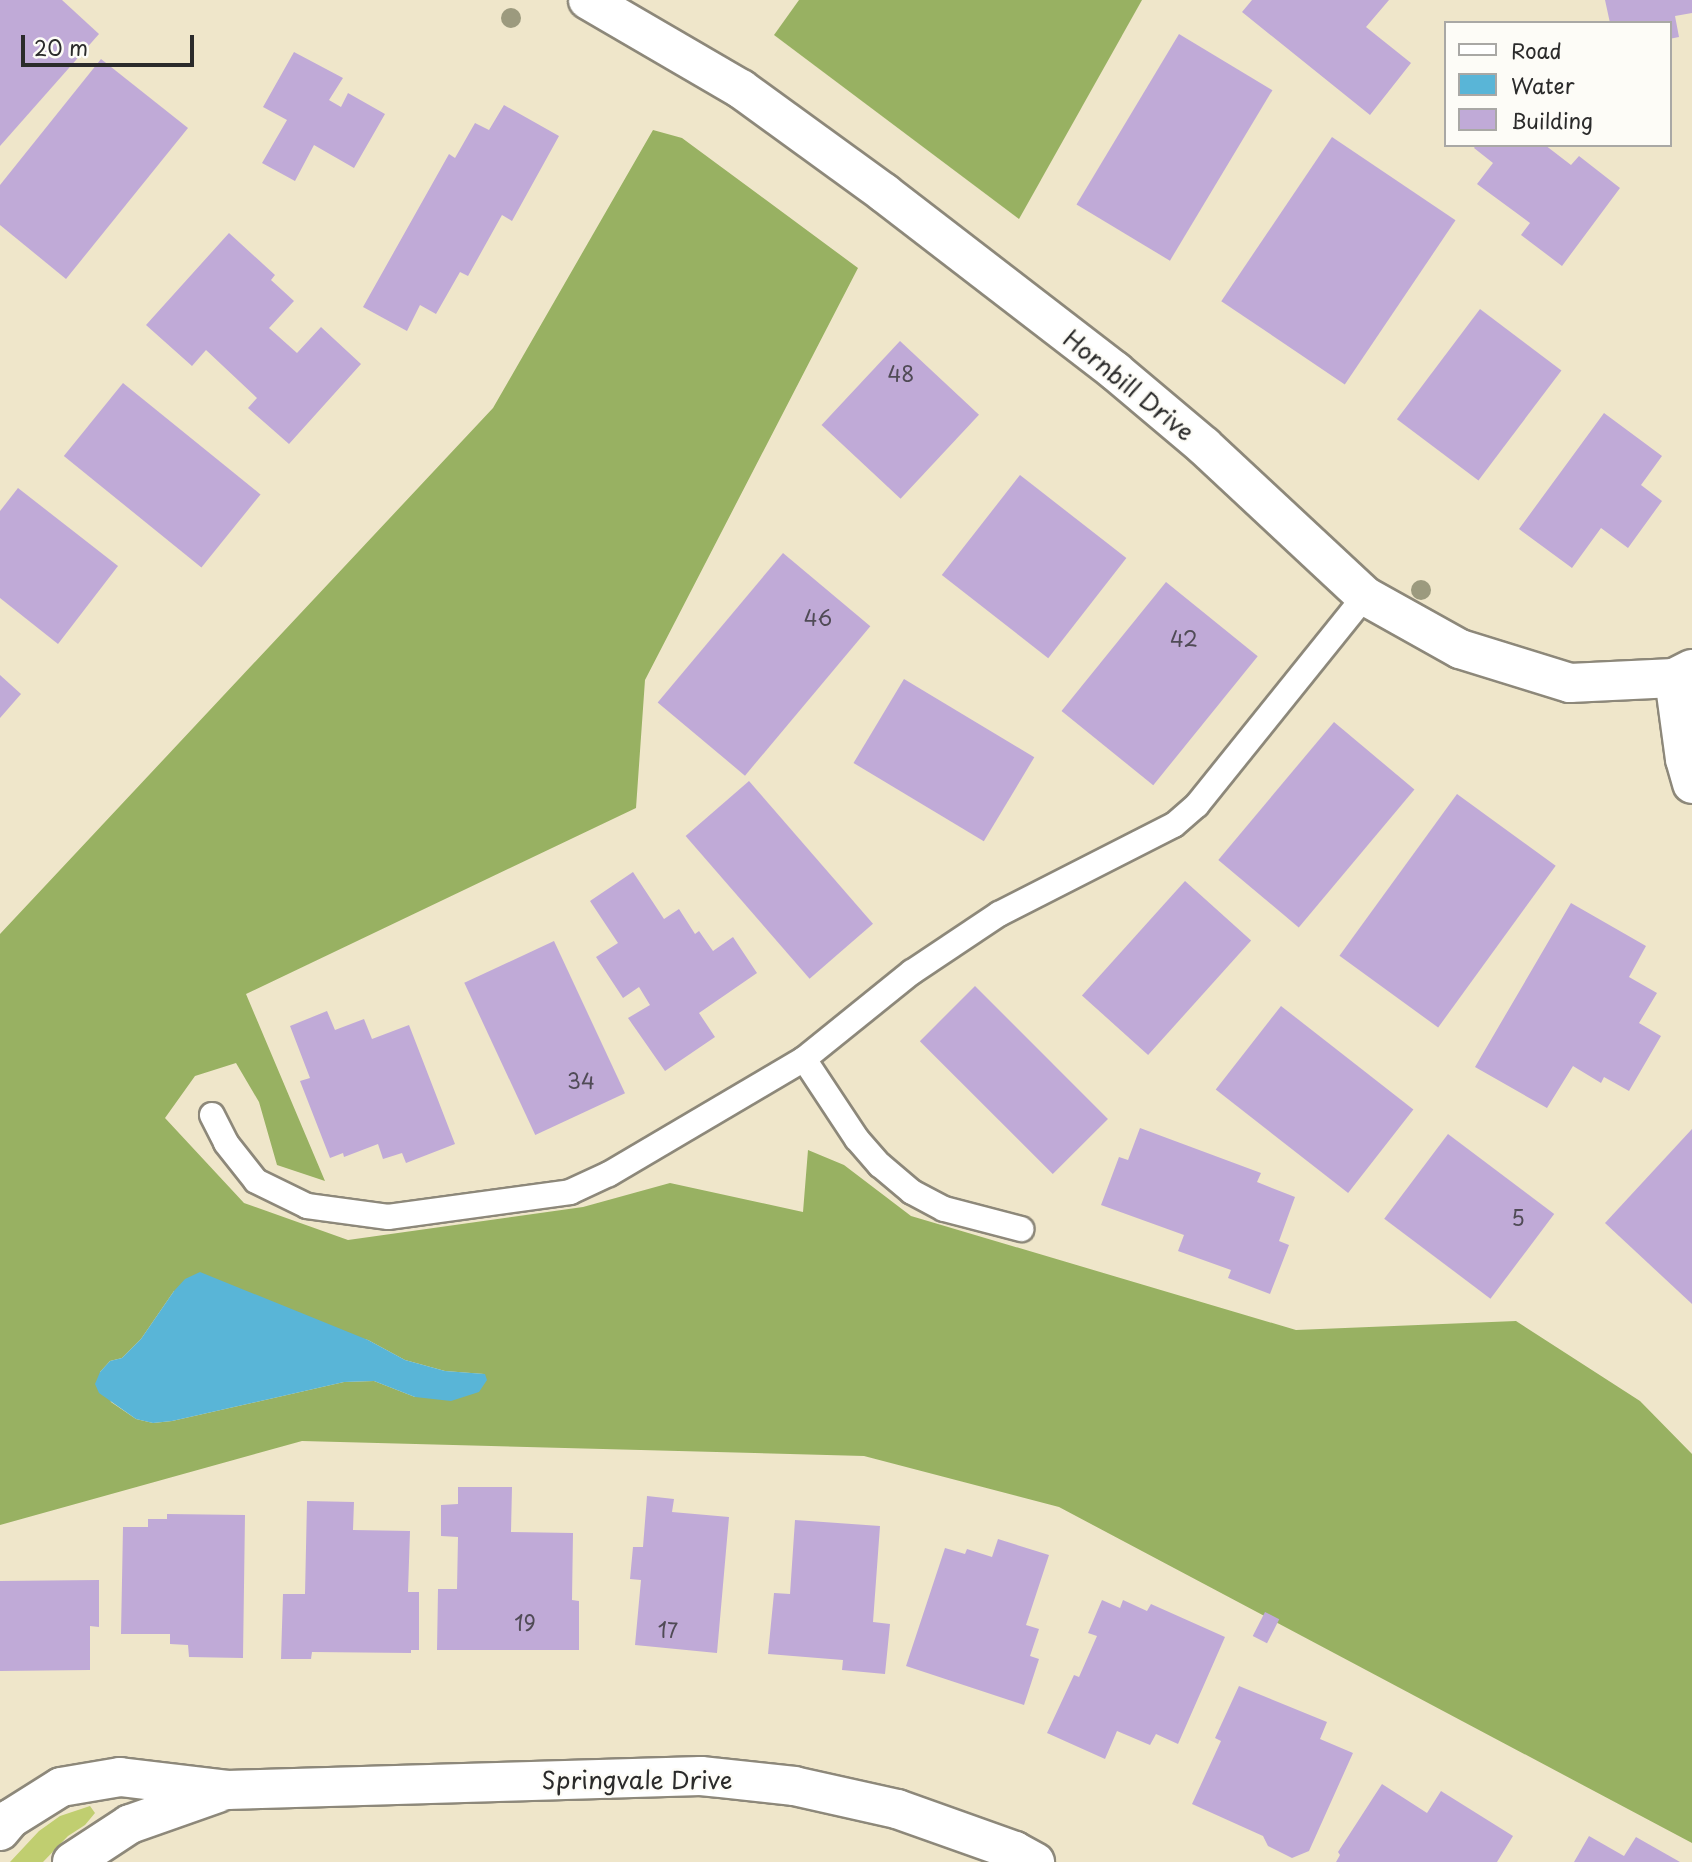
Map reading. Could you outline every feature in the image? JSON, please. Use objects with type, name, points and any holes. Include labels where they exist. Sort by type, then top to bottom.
[{"type":"street","name":"Hornbill Drive","points":[[589,0],[741,89],[895,201],[1115,371],[1204,446],[1365,596],[1460,649],[1570,683],[1683,674]]},
{"type":"street","points":[[1683,674],[1685,759],[1692,784]]},
{"type":"street","name":"Springvale Drive","points":[[0,1831],[10,1819],[61,1787],[120,1777],[227,1790],[701,1776],[794,1786],[897,1809],[1015,1851],[1035,1862]]},
{"type":"street","name":"Springvale Drive","points":[[72,1862],[130,1824],[227,1790]]},
{"type":"lane","points":[[212,1115],[226,1143],[256,1181],[307,1206],[388,1217],[570,1192],[609,1174],[804,1059],[912,972],[999,914],[1174,825],[1196,805],[1365,596]]},
{"type":"lane","points":[[804,1059],[857,1139],[880,1165],[912,1192],[944,1209],[1021,1229]]},
{"type":"green space","points":[[799,0],[1142,0],[1019,219],[774,35]]},
{"type":"green space","points":[[653,130],[682,138],[858,268],[645,680],[636,808],[246,994],[325,1181],[277,1165],[259,1102],[236,1063],[195,1076],[165,1118],[244,1203],[348,1240],[583,1207],[670,1183],[803,1212],[808,1150],[844,1165],[911,1216],[1296,1330],[1516,1321],[1640,1401],[1692,1454],[1692,1843],[1059,1507],[864,1456],[302,1441],[0,1525],[0,934],[493,408]],"holes":[[[174,1291],[368,1340],[405,1360],[445,1371],[484,1374],[415,1397],[374,1381],[344,1382],[153,1423],[136,1419],[111,1402],[100,1372],[110,1361],[122,1358],[141,1339]]]},
{"type":"green space","points":[[90,1806],[95,1813],[85,1825],[68,1836],[43,1862],[10,1862],[39,1831],[60,1816]]},
{"type":"water","points":[[200,1272],[368,1340],[405,1360],[445,1371],[485,1374],[487,1380],[479,1392],[451,1401],[415,1397],[374,1381],[344,1382],[172,1421],[153,1423],[136,1419],[99,1393],[95,1384],[100,1372],[110,1361],[122,1358],[141,1339],[185,1279]]},
{"type":"building","points":[[0,0],[62,0],[99,34],[0,146]]},
{"type":"building","points":[[1252,0],[1389,0],[1366,27],[1411,63],[1370,115],[1242,12]]},
{"type":"building","points":[[1605,0],[1692,0],[1692,13],[1675,16],[1679,37],[1671,39],[1671,21],[1610,21]]},
{"type":"building","points":[[1179,34],[1272,90],[1170,261],[1077,205]]},
{"type":"building","points":[[294,52],[343,78],[329,100],[341,107],[348,93],[385,114],[354,168],[314,145],[295,181],[262,163],[287,120],[263,107]]},
{"type":"building","points":[[101,59],[188,128],[66,279],[0,225],[0,185]]},
{"type":"building","points":[[504,105],[559,136],[512,221],[502,215],[468,276],[460,272],[436,314],[420,305],[407,331],[363,307],[449,154],[455,158],[475,123],[489,130]]},
{"type":"building","points":[[1332,137],[1456,220],[1345,384],[1221,301]]},
{"type":"building","points":[[1548,147],[1571,165],[1579,156],[1620,188],[1562,266],[1521,235],[1530,223],[1477,184],[1493,163],[1474,148]]},
{"type":"building","points":[[229,233],[275,275],[271,280],[294,301],[269,328],[297,353],[321,327],[361,364],[289,444],[248,408],[257,398],[206,350],[192,366],[146,325]]},
{"type":"building","points":[[1480,309],[1561,370],[1478,481],[1397,419]]},
{"type":"building","points":[[900,341],[979,415],[901,499],[822,425]]},
{"type":"building","points":[[123,383],[261,494],[201,567],[64,456]]},
{"type":"building","points":[[1604,413],[1662,456],[1641,485],[1662,501],[1628,548],[1601,528],[1572,568],[1519,529]]},
{"type":"building","points":[[1020,475],[1126,558],[1048,658],[942,575]]},
{"type":"building","points":[[18,488],[118,566],[58,644],[0,598],[0,511]]},
{"type":"building","points":[[783,553],[870,626],[745,776],[658,702]]},
{"type":"building","points":[[1166,582],[1258,656],[1153,785],[1062,711]]},
{"type":"building","points":[[0,675],[21,694],[0,718]]},
{"type":"building","points":[[904,679],[1034,757],[984,841],[854,763]]},
{"type":"building","points":[[1334,722],[1414,789],[1299,927],[1218,860]]},
{"type":"building","points":[[749,781],[873,924],[810,979],[686,836]]},
{"type":"building","points":[[1457,794],[1556,866],[1438,1028],[1339,956]]},
{"type":"building","points":[[633,872],[664,919],[679,909],[695,934],[699,931],[713,951],[733,937],[757,973],[699,1013],[715,1037],[665,1071],[628,1018],[650,1005],[639,987],[623,998],[596,957],[618,943],[590,901]]},
{"type":"building","points":[[1185,881],[1251,941],[1148,1055],[1082,995]]},
{"type":"building","points":[[1571,903],[1646,946],[1629,977],[1657,993],[1639,1023],[1661,1036],[1629,1091],[1604,1077],[1601,1083],[1573,1066],[1547,1108],[1475,1067]]},
{"type":"building","points":[[554,941],[625,1093],[535,1135],[464,983]]},
{"type":"building","points":[[975,986],[1108,1119],[1053,1174],[920,1041]]},
{"type":"building","points":[[1281,1006],[1413,1109],[1348,1193],[1216,1090]]},
{"type":"building","points":[[327,1011],[335,1030],[364,1019],[372,1039],[409,1025],[455,1144],[406,1163],[402,1153],[383,1159],[378,1144],[344,1157],[343,1153],[330,1158],[300,1081],[310,1078],[290,1026]]},
{"type":"building","points":[[1140,1128],[1261,1173],[1257,1182],[1295,1197],[1279,1241],[1289,1245],[1270,1294],[1228,1278],[1231,1270],[1178,1251],[1184,1235],[1101,1205],[1119,1157],[1128,1160]]},
{"type":"building","points":[[1692,1129],[1692,1304],[1605,1223]]},
{"type":"building","points":[[1448,1134],[1554,1214],[1490,1299],[1384,1219]]},
{"type":"building","points":[[458,1487],[512,1487],[511,1532],[573,1533],[572,1600],[579,1601],[579,1650],[437,1650],[438,1589],[457,1589],[458,1537],[441,1536],[441,1505],[458,1504]]},
{"type":"building","points":[[647,1496],[674,1499],[672,1512],[729,1517],[717,1653],[635,1645],[641,1580],[630,1579],[633,1547],[643,1547]]},
{"type":"building","points":[[307,1501],[354,1502],[353,1530],[410,1531],[408,1592],[419,1592],[419,1650],[411,1650],[411,1653],[312,1652],[311,1659],[281,1659],[283,1594],[305,1594]]},
{"type":"building","points":[[167,1514],[245,1515],[243,1658],[189,1657],[188,1645],[170,1644],[170,1634],[121,1634],[123,1527],[148,1527],[148,1519],[167,1519]]},
{"type":"building","points":[[795,1520],[880,1526],[873,1622],[890,1624],[885,1674],[842,1670],[843,1660],[768,1654],[774,1593],[790,1594]]},
{"type":"building","points":[[998,1539],[1049,1555],[1026,1625],[1039,1629],[1030,1656],[1039,1659],[1024,1705],[906,1666],[945,1548],[965,1554],[967,1549],[992,1557]]},
{"type":"building","points":[[99,1580],[99,1627],[90,1626],[90,1670],[0,1671],[0,1581]]},
{"type":"building","points":[[1102,1600],[1120,1608],[1123,1600],[1147,1611],[1151,1604],[1225,1637],[1178,1744],[1156,1734],[1150,1745],[1117,1731],[1105,1759],[1047,1733],[1074,1675],[1079,1677],[1097,1636],[1088,1633]]},
{"type":"building","points":[[1265,1612],[1279,1619],[1267,1643],[1253,1636]]},
{"type":"building","points":[[1239,1686],[1327,1722],[1320,1739],[1353,1753],[1309,1851],[1292,1858],[1268,1846],[1263,1836],[1192,1804],[1221,1741],[1215,1738]]},
{"type":"building","points":[[1382,1784],[1427,1813],[1441,1791],[1513,1836],[1497,1862],[1336,1862],[1340,1855],[1338,1852]]},
{"type":"building","points":[[1589,1836],[1624,1856],[1636,1837],[1680,1862],[1574,1862]]}]
